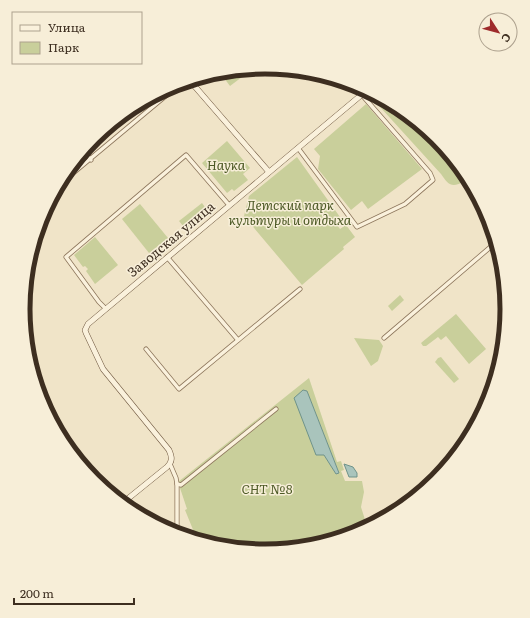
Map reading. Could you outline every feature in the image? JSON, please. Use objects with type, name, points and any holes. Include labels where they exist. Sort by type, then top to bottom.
[{"type":"street","points":[[193,85],[269,172]]},
{"type":"street","name":"Заводская улица","points":[[170,464],[171,457],[169,450],[103,369],[85,330],[88,324],[105,308],[362,95]]},
{"type":"street","points":[[74,173],[166,96]]},
{"type":"street","points":[[298,148],[357,227],[405,204],[433,180],[430,173],[368,97]]},
{"type":"street","points":[[87,155],[91,160]]},
{"type":"street","points":[[105,308],[66,257],[186,155],[229,205]]},
{"type":"street","points":[[384,338],[492,246]]},
{"type":"street","points":[[167,257],[238,340]]},
{"type":"street","points":[[146,349],[179,390],[300,289]]},
{"type":"street","points":[[177,484],[181,485],[276,409]]},
{"type":"street","points":[[127,499],[170,464],[177,484],[177,527]]},
{"type":"green space","points":[[241,76],[242,77],[230,86],[224,78]]},
{"type":"green space","points":[[375,101],[396,114],[420,132],[442,154],[463,182],[457,185],[451,185]]},
{"type":"green space","points":[[366,104],[422,169],[368,209],[362,201],[351,210],[318,169],[320,156],[314,149]]},
{"type":"green space","name":"Наука","points":[[227,141],[250,168],[243,174],[248,180],[234,191],[232,189],[227,193],[202,163]]},
{"type":"green space","name":"Детский парк культуры и отдыха","points":[[297,157],[340,217],[334,221],[340,229],[346,225],[355,237],[343,247],[344,249],[302,285],[244,216],[249,196]]},
{"type":"green space","points":[[202,203],[210,214],[188,232],[179,221]]},
{"type":"green space","points":[[140,204],[168,238],[149,253],[122,219]]},
{"type":"green space","points":[[95,237],[118,265],[95,284],[86,271],[88,269],[85,266],[83,267],[74,255]]},
{"type":"green space","points":[[400,295],[404,300],[392,311],[388,306]]},
{"type":"green space","points":[[456,314],[486,349],[469,364],[446,336],[441,340],[438,337],[426,346],[423,346],[421,343]]},
{"type":"green space","points":[[354,338],[379,340],[383,346],[378,361],[371,366]]},
{"type":"green space","points":[[441,357],[459,379],[454,383],[435,362]]},
{"type":"green space","name":"СНТ №8","points":[[309,378],[337,462],[341,461],[344,470],[341,471],[345,481],[362,481],[364,492],[361,507],[366,521],[341,532],[296,542],[265,544],[234,542],[195,533],[185,510],[187,509],[178,482]],"holes":[[[303,390],[307,391],[339,473],[336,474],[324,455]]]},
{"type":"water","points":[[303,390],[307,391],[339,473],[336,474],[324,455],[316,455],[294,398]]},
{"type":"water","points":[[344,464],[353,467],[357,473],[357,477],[349,477]]}]
